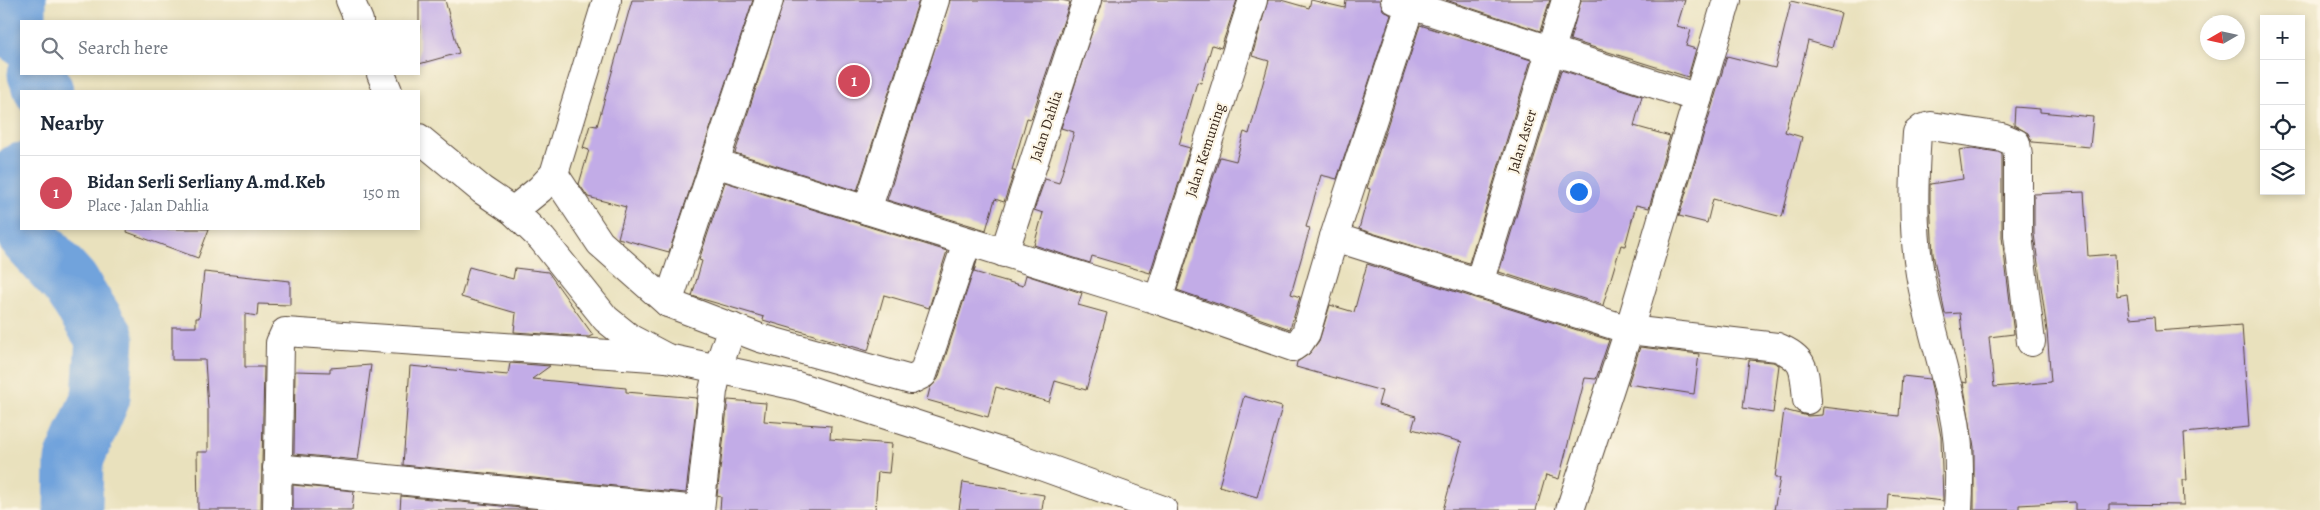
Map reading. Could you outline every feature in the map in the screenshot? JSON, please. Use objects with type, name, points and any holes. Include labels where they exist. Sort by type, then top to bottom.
[{"type":"street","points":[[350,0],[359,20]]},
{"type":"street","points":[[513,211],[540,189],[554,174],[607,0]]},
{"type":"street","points":[[668,303],[769,0]]},
{"type":"street","points":[[866,210],[935,0]]},
{"type":"street","name":"Jalan Dahlia","points":[[1004,253],[1088,0]]},
{"type":"street","name":"Jalan Kemuning","points":[[1158,300],[1253,0]]},
{"type":"street","name":"Jalan Aster","points":[[1479,283],[1566,0]]},
{"type":"street","points":[[1570,510],[1629,330],[1727,0]]},
{"type":"street","points":[[715,163],[1158,300],[1292,347],[1300,342],[1306,333],[1406,2],[1698,98]]},
{"type":"street","points":[[381,75],[388,90]]},
{"type":"street","points":[[1958,510],[1960,481],[1954,413],[1920,274],[1914,218],[1913,192],[1917,133],[1923,128],[1931,126],[2002,137],[2016,143],[2018,156],[2018,235],[2031,342]]},
{"type":"street","points":[[420,139],[482,190],[513,211],[542,239],[606,320],[631,339],[667,358]]},
{"type":"street","points":[[554,174],[600,243],[668,303],[760,338],[911,380],[918,379],[923,374],[967,242]]},
{"type":"street","points":[[1334,237],[1629,330],[1777,347],[1794,354],[1804,371],[1807,400]]},
{"type":"street","points":[[277,468],[699,510],[718,368],[732,327]]},
{"type":"street","points":[[277,510],[280,343],[285,332],[667,358],[718,368],[829,396],[1016,457],[1163,510]]},
{"type":"building","points":[[419,0],[445,0],[459,53],[420,64]]},
{"type":"building","points":[[632,0],[753,0],[669,252],[618,238],[626,207],[588,197],[579,184],[589,150],[583,148],[590,125],[597,126]]},
{"type":"building","points":[[784,0],[919,0],[857,191],[735,153]]},
{"type":"building","points":[[950,0],[1061,0],[1070,2],[1031,119],[1027,118],[1012,170],[1015,170],[1004,202],[995,199],[986,230],[887,200]]},
{"type":"building","points":[[1102,0],[1237,0],[1221,48],[1212,45],[1201,83],[1197,82],[1179,145],[1190,148],[1150,273],[1092,256],[1090,263],[1034,245],[1043,213],[1034,210],[1045,179],[1059,183],[1074,132],[1061,128]]},
{"type":"building","points":[[1268,0],[1281,0],[1309,8],[1311,0],[1345,8],[1346,0],[1380,0],[1383,10],[1391,15],[1337,179],[1321,175],[1306,227],[1310,228],[1291,294],[1300,297],[1290,329],[1177,290],[1220,157],[1236,161],[1244,132],[1249,134],[1269,61],[1252,56]]},
{"type":"building","points":[[1446,0],[1550,0],[1540,31]]},
{"type":"building","points":[[1581,0],[1685,0],[1677,26],[1691,30],[1686,46],[1696,49],[1688,77],[1570,40]]},
{"type":"building","points":[[1791,1],[1841,13],[1832,48],[1808,41],[1785,132],[1802,137],[1782,217],[1713,199],[1707,223],[1679,216],[1727,56],[1775,68]]},
{"type":"building","points":[[1420,25],[1531,60],[1469,263],[1359,229],[1370,189],[1367,188]]},
{"type":"building","points":[[1561,70],[1642,96],[1634,126],[1670,136],[1649,208],[1636,205],[1625,246],[1621,245],[1603,305],[1499,272]]},
{"type":"building","points":[[2015,107],[2040,109],[2040,112],[2093,117],[2090,147],[2032,142],[2028,133],[2014,125]]},
{"type":"building","points":[[1972,148],[2002,154],[2002,237],[2014,334],[1989,337],[1994,387],[2051,382],[2047,331],[2034,234],[2034,194],[2084,192],[2088,256],[2115,254],[2117,296],[2127,294],[2130,318],[2155,316],[2156,331],[2242,325],[2249,427],[2184,433],[2187,480],[2183,480],[2184,505],[2109,504],[2109,510],[2075,510],[2075,502],[2019,505],[2019,510],[1974,510],[1974,447],[1963,382],[1967,383],[1960,313],[1945,314],[1933,254],[1930,203],[1930,184],[1963,179],[1959,150]]},
{"type":"building","points":[[725,182],[947,251],[929,308],[884,295],[868,351],[763,320],[764,317],[692,296],[702,261],[699,260]]},
{"type":"building","points":[[128,230],[209,230],[198,258],[127,232]]},
{"type":"building","points":[[977,260],[974,272],[1023,286],[1026,275],[1082,293],[1078,305],[1107,313],[1086,390],[1055,381],[1049,402],[996,387],[988,417],[927,400],[930,388],[938,379]]},
{"type":"building","points":[[1367,264],[1609,340],[1596,379],[1585,378],[1559,479],[1546,475],[1536,510],[1443,510],[1462,442],[1412,429],[1416,416],[1378,405],[1382,391],[1296,367],[1297,362],[1309,354],[1319,341],[1330,305],[1354,312]]},
{"type":"building","points":[[469,267],[513,279],[515,268],[548,272],[593,335],[589,337],[514,332],[516,313],[461,297]]},
{"type":"building","points":[[204,272],[290,281],[290,305],[258,304],[257,316],[245,314],[245,367],[264,367],[261,510],[198,510],[197,452],[208,452],[205,360],[172,360],[172,327],[196,327],[196,318],[199,318]]},
{"type":"building","points":[[1640,347],[1699,354],[1694,394],[1628,384]]},
{"type":"building","points":[[1749,360],[1773,362],[1779,365],[1773,413],[1743,408]]},
{"type":"building","points":[[510,363],[550,366],[532,379],[626,388],[626,392],[697,398],[686,493],[403,465],[410,366],[508,375]]},
{"type":"building","points":[[371,365],[358,460],[294,454],[295,371],[330,372],[330,368]]},
{"type":"building","points":[[1902,376],[1930,379],[1941,437],[1943,501],[1889,495],[1888,510],[1774,510],[1780,478],[1775,478],[1784,410],[1808,416],[1822,415],[1823,407],[1899,416]]},
{"type":"building","points":[[1244,396],[1282,407],[1257,497],[1219,486]]},
{"type":"building","points":[[728,400],[766,403],[764,421],[831,426],[830,439],[892,444],[889,473],[878,472],[875,510],[720,510],[721,497],[717,496]]},
{"type":"building","points":[[963,482],[1044,495],[1042,510],[959,510]]},
{"type":"building","points":[[293,485],[354,491],[352,510],[293,510]]},
{"type":"building","points":[[401,496],[541,510],[400,510]]},
{"type":"waterway","points":[[17,0],[17,24],[20,33]]},
{"type":"waterway","points":[[37,75],[44,90]]},
{"type":"waterway","points":[[20,175],[16,185],[20,205]]},
{"type":"waterway","points":[[25,230],[27,236],[70,283],[105,338],[101,397],[74,460],[73,510]]},
{"type":"place","name":"Bidan Serli Serliany A.md.Keb","points":[[854,81]]}]
